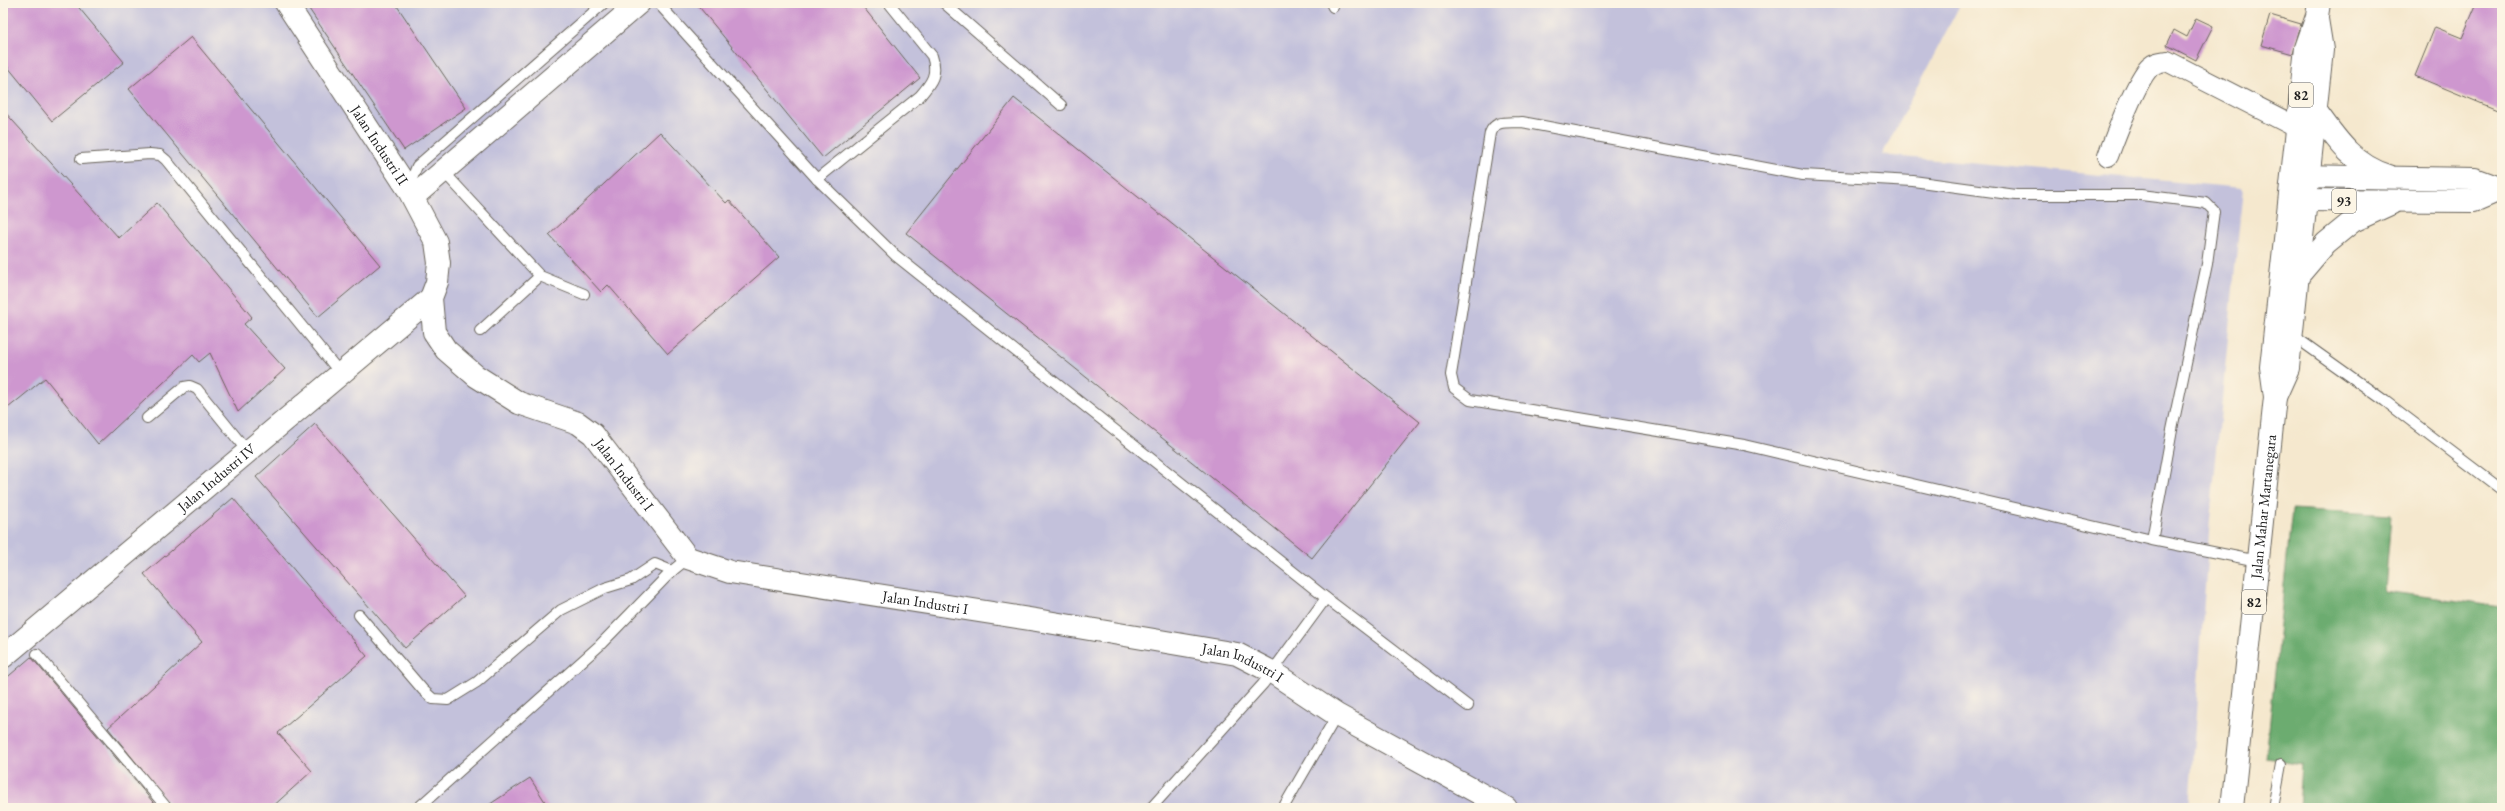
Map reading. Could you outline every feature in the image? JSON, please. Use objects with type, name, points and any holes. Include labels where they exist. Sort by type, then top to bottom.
[{"type":"main road","name":"Jalan Industri II","points":[[286,3],[410,193],[436,242],[438,264],[437,282],[431,298]]},
{"type":"main road","points":[[410,193],[443,171],[639,3]]},
{"type":"main road","name":"Jalan Mahar Martanegara","points":[[2232,808],[2275,397],[2271,367],[2301,176],[2316,112],[2322,50],[2318,10]]},
{"type":"main road","name":"Jalan Mahar Martanegara","points":[[2301,176],[2298,128],[2306,48],[2318,10]]},
{"type":"main road","points":[[2316,112],[2348,153],[2371,168],[2399,179]]},
{"type":"main road","name":"93","points":[[2301,176],[2399,179],[2475,179],[2502,189]]},
{"type":"main road","name":"93","points":[[2298,200],[2474,201],[2502,189]]},
{"type":"main road","name":"Jalan Mahar Martanegara","points":[[2275,397],[2288,368],[2298,276],[2298,200]]},
{"type":"main road","points":[[2298,276],[2326,243],[2353,221],[2398,200]]},
{"type":"main road","name":"Jalan Industri IV","points":[[3,657],[431,298]]},
{"type":"main road","name":"Jalan Industri I","points":[[431,298],[434,332],[446,350],[476,376],[519,403],[578,423],[593,434],[680,564],[1036,620],[1237,654],[1272,672],[1336,715],[1506,808]]},
{"type":"street","points":[[2108,156],[2126,109],[2149,67],[2167,61],[2298,128]]},
{"type":"lane","points":[[410,193],[417,166],[604,3]]},
{"type":"lane","points":[[658,3],[817,179],[872,230],[895,254],[1326,598],[1468,706]]},
{"type":"lane","points":[[817,179],[920,96],[934,79],[936,66],[932,56],[889,3]]},
{"type":"lane","points":[[944,3],[1061,105]]},
{"type":"lane","points":[[2152,540],[2172,430],[2207,264],[2214,211],[2206,203],[2141,195],[2016,195],[1913,181],[1803,175],[1522,122],[1497,123],[1493,126],[1490,133],[1451,375],[1454,388],[1470,400],[1744,445],[2152,540],[2258,561]]},
{"type":"lane","points":[[81,159],[150,154],[160,155],[166,160],[341,374]]},
{"type":"lane","points":[[443,171],[540,276],[584,294]]},
{"type":"lane","points":[[480,331],[540,276]]},
{"type":"lane","points":[[2291,334],[2385,401],[2502,490]]},
{"type":"lane","points":[[147,418],[184,387],[190,386],[196,389],[248,452]]},
{"type":"lane","points":[[359,616],[423,690],[433,699],[448,700],[477,682],[561,610],[605,588],[631,580],[655,564],[680,564]]},
{"type":"lane","points":[[418,808],[599,646],[680,564]]},
{"type":"lane","points":[[1151,808],[1263,684],[1326,598]]},
{"type":"lane","points":[[37,654],[167,808]]},
{"type":"lane","points":[[1283,808],[1336,715]]},
{"type":"lane","points":[[2273,808],[2281,764]]},
{"type":"shaded area","points":[[3,3],[1961,3],[1882,155],[2243,188],[2210,519],[2189,808],[3,808]]},
{"type":"green space","points":[[2292,509],[2391,515],[2385,591],[2502,607],[2502,808],[2299,808],[2302,764],[2266,758]]},
{"type":"building","points":[[3,3],[75,3],[124,62],[52,121],[3,61]]},
{"type":"building","points":[[305,3],[395,3],[466,108],[404,150]]},
{"type":"building","points":[[696,3],[860,3],[920,78],[823,158]]},
{"type":"building","points":[[2477,3],[2502,3],[2502,112],[2415,76],[2435,27],[2462,38]]},
{"type":"building","points":[[2270,15],[2301,24],[2293,54],[2261,45]]},
{"type":"building","points":[[2196,18],[2213,26],[2196,60],[2167,45],[2174,30],[2187,37]]},
{"type":"building","points":[[191,37],[380,265],[318,317],[129,89]]},
{"type":"building","points":[[1014,98],[1420,422],[1312,558],[906,233]]},
{"type":"building","points":[[3,110],[119,238],[157,203],[252,317],[244,324],[285,369],[238,412],[210,353],[199,362],[193,355],[98,444],[45,378],[3,412]]},
{"type":"building","points":[[660,132],[726,203],[729,200],[779,257],[668,354],[608,285],[601,292],[549,235]]},
{"type":"building","points":[[315,424],[464,596],[405,648],[256,477]]},
{"type":"building","points":[[233,498],[367,656],[278,733],[312,771],[271,808],[173,808],[108,728],[202,642],[144,574]]},
{"type":"building","points":[[31,657],[158,808],[3,808],[3,681]]},
{"type":"building","points":[[530,778],[549,808],[484,808]]}]
